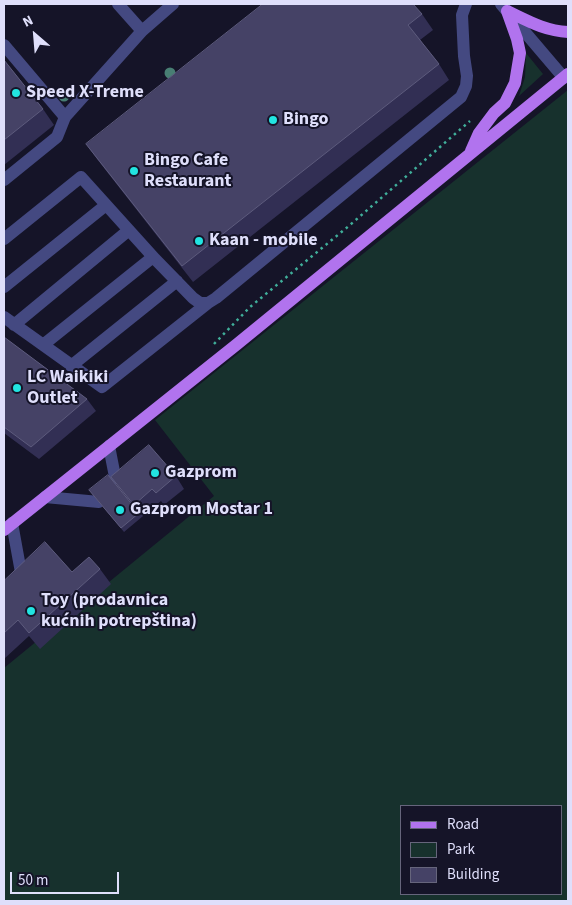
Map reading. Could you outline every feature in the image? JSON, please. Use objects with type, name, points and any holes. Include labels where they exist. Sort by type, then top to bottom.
[{"type":"main road","points":[[504,8],[542,28],[568,32]]},
{"type":"main road","points":[[470,153],[478,133],[505,103],[514,83],[520,53],[517,39],[504,8]]},
{"type":"main road","points":[[8,527],[566,76]]},
{"type":"street","points":[[118,4],[142,31]]},
{"type":"street","points":[[4,180],[57,137],[65,117],[142,31],[173,4]]},
{"type":"street","points":[[129,230],[9,321],[102,387],[216,298],[461,97],[466,86],[467,76],[462,15],[465,4]]},
{"type":"street","points":[[504,8],[566,76]]},
{"type":"street","points":[[4,45],[65,117]]},
{"type":"street","points":[[4,239],[81,177],[177,281],[200,303],[208,303]]},
{"type":"street","points":[[4,288],[106,205]]},
{"type":"street","points":[[43,345],[153,257]]},
{"type":"street","points":[[72,366],[177,281]]},
{"type":"street","points":[[109,446],[117,487]]},
{"type":"street","points":[[46,497],[99,502]]},
{"type":"street","points":[[4,592],[22,578],[8,527]]},
{"type":"path","points":[[209,348],[250,307],[350,225],[477,115]]},
{"type":"green space","points":[[526,53],[543,74],[519,96],[525,77]]},
{"type":"green space","points":[[568,90],[568,901],[4,901],[4,668],[214,496],[155,420]]},
{"type":"building","name":"Bingo","points":[[263,4],[413,4],[422,14],[408,25],[439,64],[182,266],[86,144]]},
{"type":"building","points":[[4,60],[43,109],[4,140]]},
{"type":"building","points":[[4,337],[87,399],[31,447],[4,427]]},
{"type":"building","name":"Gazprom","points":[[149,445],[176,476],[156,493],[152,489],[134,505],[111,477]]},
{"type":"building","name":"Gazprom Mostar 1","points":[[108,475],[139,513],[121,528],[89,490]]},
{"type":"building","points":[[45,542],[72,572],[89,557],[100,569],[29,633],[18,620],[4,633],[4,581]]},
{"type":"place","name":"Speed X-Treme","points":[[16,93]]},
{"type":"place","name":"Bingo","points":[[273,120]]},
{"type":"place","name":"Bingo Cafe Restaurant","points":[[134,171]]},
{"type":"place","name":"Kaan - mobile","points":[[199,241]]},
{"type":"place","name":"LC Waikiki Outlet","points":[[17,388]]},
{"type":"place","name":"Gazprom","points":[[155,473]]},
{"type":"place","name":"Gazprom Mostar 1","points":[[120,510]]},
{"type":"place","name":"Toy (prodavnica kućnih potrepština)","points":[[31,611]]}]
